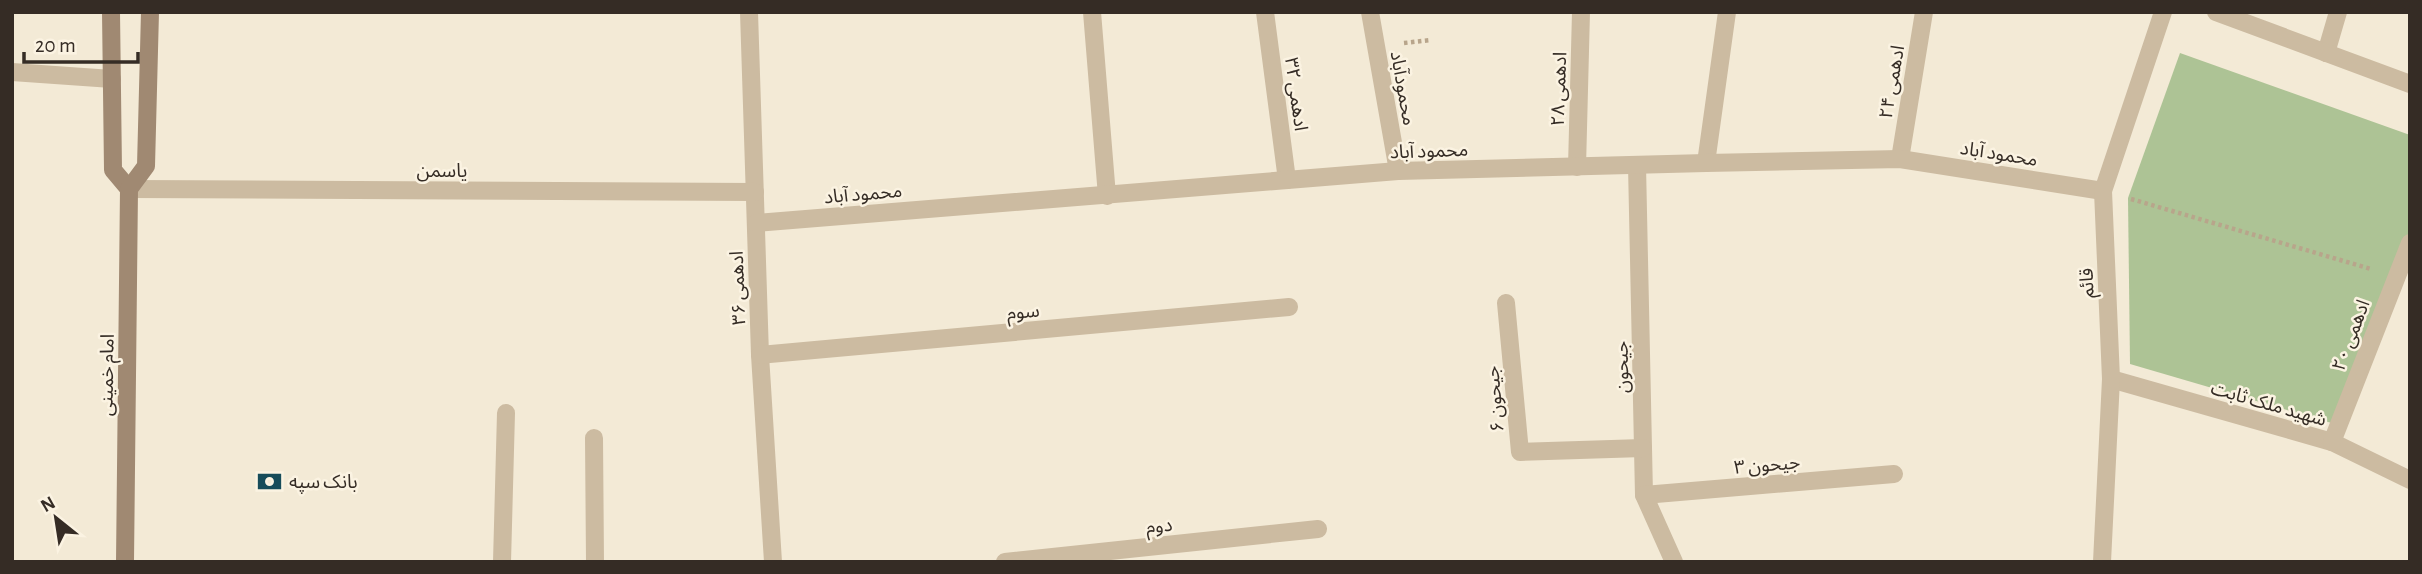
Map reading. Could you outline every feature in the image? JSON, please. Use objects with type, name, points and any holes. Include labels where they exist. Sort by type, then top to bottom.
[{"type":"main road","name":"امام خمینی","points":[[111,12],[113,170],[129,189]]},
{"type":"main road","name":"امام خمینی","points":[[125,562],[129,189],[146,166],[150,12]]},
{"type":"street","name":"ادهمی ۳۶","points":[[749,12],[760,355],[773,562]]},
{"type":"street","points":[[1092,12],[1107,196]]},
{"type":"street","name":"ادهمی ۳۲","points":[[1265,12],[1287,180]]},
{"type":"street","name":"محمودآباد","points":[[1370,12],[1398,171]]},
{"type":"street","name":"ادهمی ۲۸","points":[[1577,167],[1581,12]]},
{"type":"street","points":[[1706,163],[1727,12]]},
{"type":"street","name":"ادهمی ۲۴","points":[[1900,159],[1924,12]]},
{"type":"street","name":"قائم","points":[[2102,562],[2111,379],[2103,191],[2163,12]]},
{"type":"street","points":[[2216,12],[2410,84]]},
{"type":"street","points":[[2326,53],[2338,12]]},
{"type":"street","points":[[12,72],[112,79]]},
{"type":"street","name":"محمود آباد","points":[[756,223],[1398,171],[1706,163],[1900,159],[2103,191]]},
{"type":"street","name":"جیحون","points":[[1637,165],[1644,495],[1674,562]]},
{"type":"street","name":"یاسمن","points":[[129,189],[755,192]]},
{"type":"street","name":"ادهمی ۲۰","points":[[2332,442],[2410,243]]},
{"type":"street","name":"جیحون ۶","points":[[1506,303],[1520,452],[1643,448]]},
{"type":"street","name":"سوم","points":[[760,355],[1289,307]]},
{"type":"street","name":"شهید ملک ثابت","points":[[2111,379],[2332,442],[2410,480]]},
{"type":"street","points":[[502,562],[506,413]]},
{"type":"street","points":[[594,438],[595,562]]},
{"type":"street","name":"جیحون ۳","points":[[1644,495],[1894,474]]},
{"type":"street","name":"دوم","points":[[1005,562],[1318,529]]},
{"type":"path","points":[[2103,191],[2395,276]]},
{"type":"green space","points":[[2180,53],[2410,135],[2410,242],[2335,424],[2130,364],[2128,198]]},
{"type":"place","name":"بانک سپه","points":[[269,481]]}]
